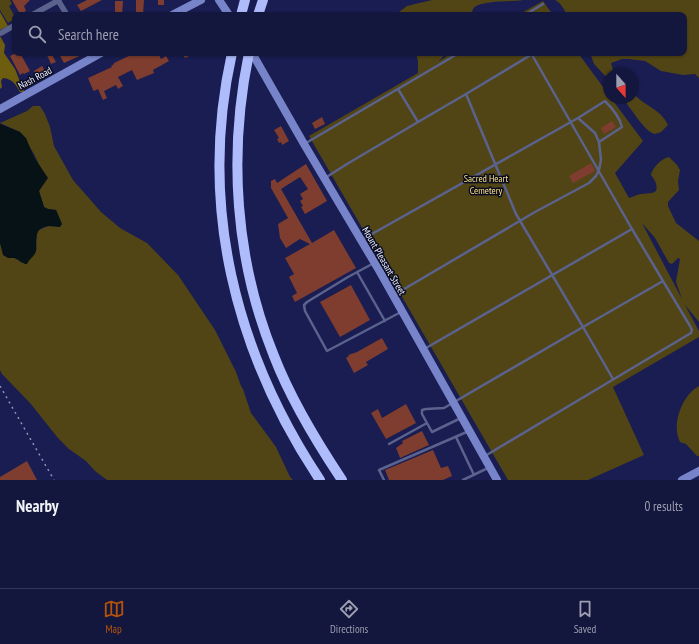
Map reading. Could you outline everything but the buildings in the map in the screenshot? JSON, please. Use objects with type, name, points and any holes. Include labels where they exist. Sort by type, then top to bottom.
[{"type":"highway","points":[[242,12],[245,0]]},
{"type":"highway","points":[[259,12],[263,0]]},
{"type":"highway","points":[[232,56],[222,115],[219,159],[222,218],[231,274],[247,334],[263,377],[283,419],[320,480]]},
{"type":"highway","points":[[250,56],[241,107],[237,163],[239,209],[249,274],[264,330],[280,371],[302,415],[342,480]]},
{"type":"main road","points":[[178,12],[201,0]]},
{"type":"main road","points":[[219,0],[227,12]]},
{"type":"main road","name":"Nash Road","points":[[0,109],[90,56]]},
{"type":"main road","name":"Mount Pleasant Street","points":[[253,56],[402,311],[484,456],[495,479]]},
{"type":"main road","points":[[682,480],[698,471]]},
{"type":"street","points":[[37,12],[59,0],[65,12]]},
{"type":"street","points":[[1,33],[12,27]]},
{"type":"lane","points":[[530,12],[543,4]]},
{"type":"lane","points":[[304,144],[454,56]]},
{"type":"lane","points":[[325,179],[347,164],[527,56]]},
{"type":"lane","points":[[484,456],[691,333],[692,330],[570,122],[534,56]]},
{"type":"lane","points":[[398,89],[418,122]]},
{"type":"lane","points":[[466,94],[520,222],[583,326],[613,379]]},
{"type":"lane","points":[[361,240],[578,118],[605,101],[616,114],[622,127],[599,142]]},
{"type":"lane","points":[[393,296],[589,182],[596,176],[601,160],[599,142],[594,133],[578,118]]},
{"type":"lane","points":[[423,350],[632,229]]},
{"type":"lane","points":[[374,263],[312,298],[304,305],[305,311],[327,351],[402,311]]},
{"type":"lane","points":[[357,272],[385,321]]},
{"type":"lane","points":[[462,418],[434,432],[431,431],[422,414],[422,410],[426,408],[444,408],[583,326],[663,281]]},
{"type":"lane","points":[[390,444],[427,423]]},
{"type":"lane","points":[[384,480],[378,470],[470,431]]},
{"type":"lane","points":[[456,438],[474,475]]},
{"type":"lane","points":[[463,480],[490,467]]},
{"type":"green space","points":[[0,0],[10,0],[12,4],[9,6],[12,12],[12,21],[8,23],[0,10]]},
{"type":"green space","points":[[432,0],[523,0],[482,4],[476,6],[472,12],[399,12],[407,6]]},
{"type":"green space","points":[[555,0],[699,0],[699,78],[695,74],[683,75],[661,71],[645,61],[628,59],[622,59],[611,63],[612,68],[603,68],[603,74],[594,64],[591,56],[687,56],[687,12],[565,12],[561,4]]},
{"type":"green space","points":[[543,1],[551,12],[523,12]]},
{"type":"green space","name":"Sacred Heart Cemetery","points":[[417,56],[443,56],[439,61],[447,56],[580,56],[603,87],[603,104],[615,104],[643,141],[615,173],[629,198],[656,191],[657,187],[651,175],[652,172],[660,161],[669,157],[680,170],[678,181],[679,190],[668,202],[668,206],[676,223],[699,241],[699,322],[685,305],[699,331],[699,337],[613,387],[644,455],[588,480],[508,480],[309,136],[418,73]],"holes":[[[642,223],[655,238],[669,263],[672,264],[678,258],[680,259],[676,282],[682,299]]]},
{"type":"green space","points":[[639,99],[657,111],[668,125],[661,132],[655,134],[646,129],[627,104],[639,104]]},
{"type":"green space","points":[[33,106],[40,106],[45,114],[50,127],[54,146],[73,180],[101,212],[120,228],[147,243],[178,275],[215,330],[236,372],[251,413],[276,447],[290,477],[293,480],[107,480],[58,438],[30,403],[2,374],[0,370],[0,243],[2,250],[7,256],[22,263],[36,247],[37,233],[39,230],[48,226],[59,227],[61,222],[56,210],[44,207],[39,191],[41,169],[34,154],[20,132],[0,123],[27,111]]},
{"type":"green space","points":[[699,386],[699,456],[697,456],[686,444],[680,442],[677,427],[683,403],[693,390]]},
{"type":"shaded area","points":[[0,12],[8,26],[0,30]]},
{"type":"shaded area","points":[[0,36],[5,45],[4,53],[15,69],[24,92],[20,92],[12,81],[3,78],[1,81],[2,87],[0,89]]},
{"type":"shaded area","points":[[0,124],[20,132],[26,138],[34,157],[48,178],[39,191],[44,207],[56,210],[62,224],[60,227],[46,226],[40,229],[36,236],[35,253],[27,264],[15,258],[8,258],[3,255],[0,243]]},
{"type":"railway","points":[[0,386],[54,480]]}]
